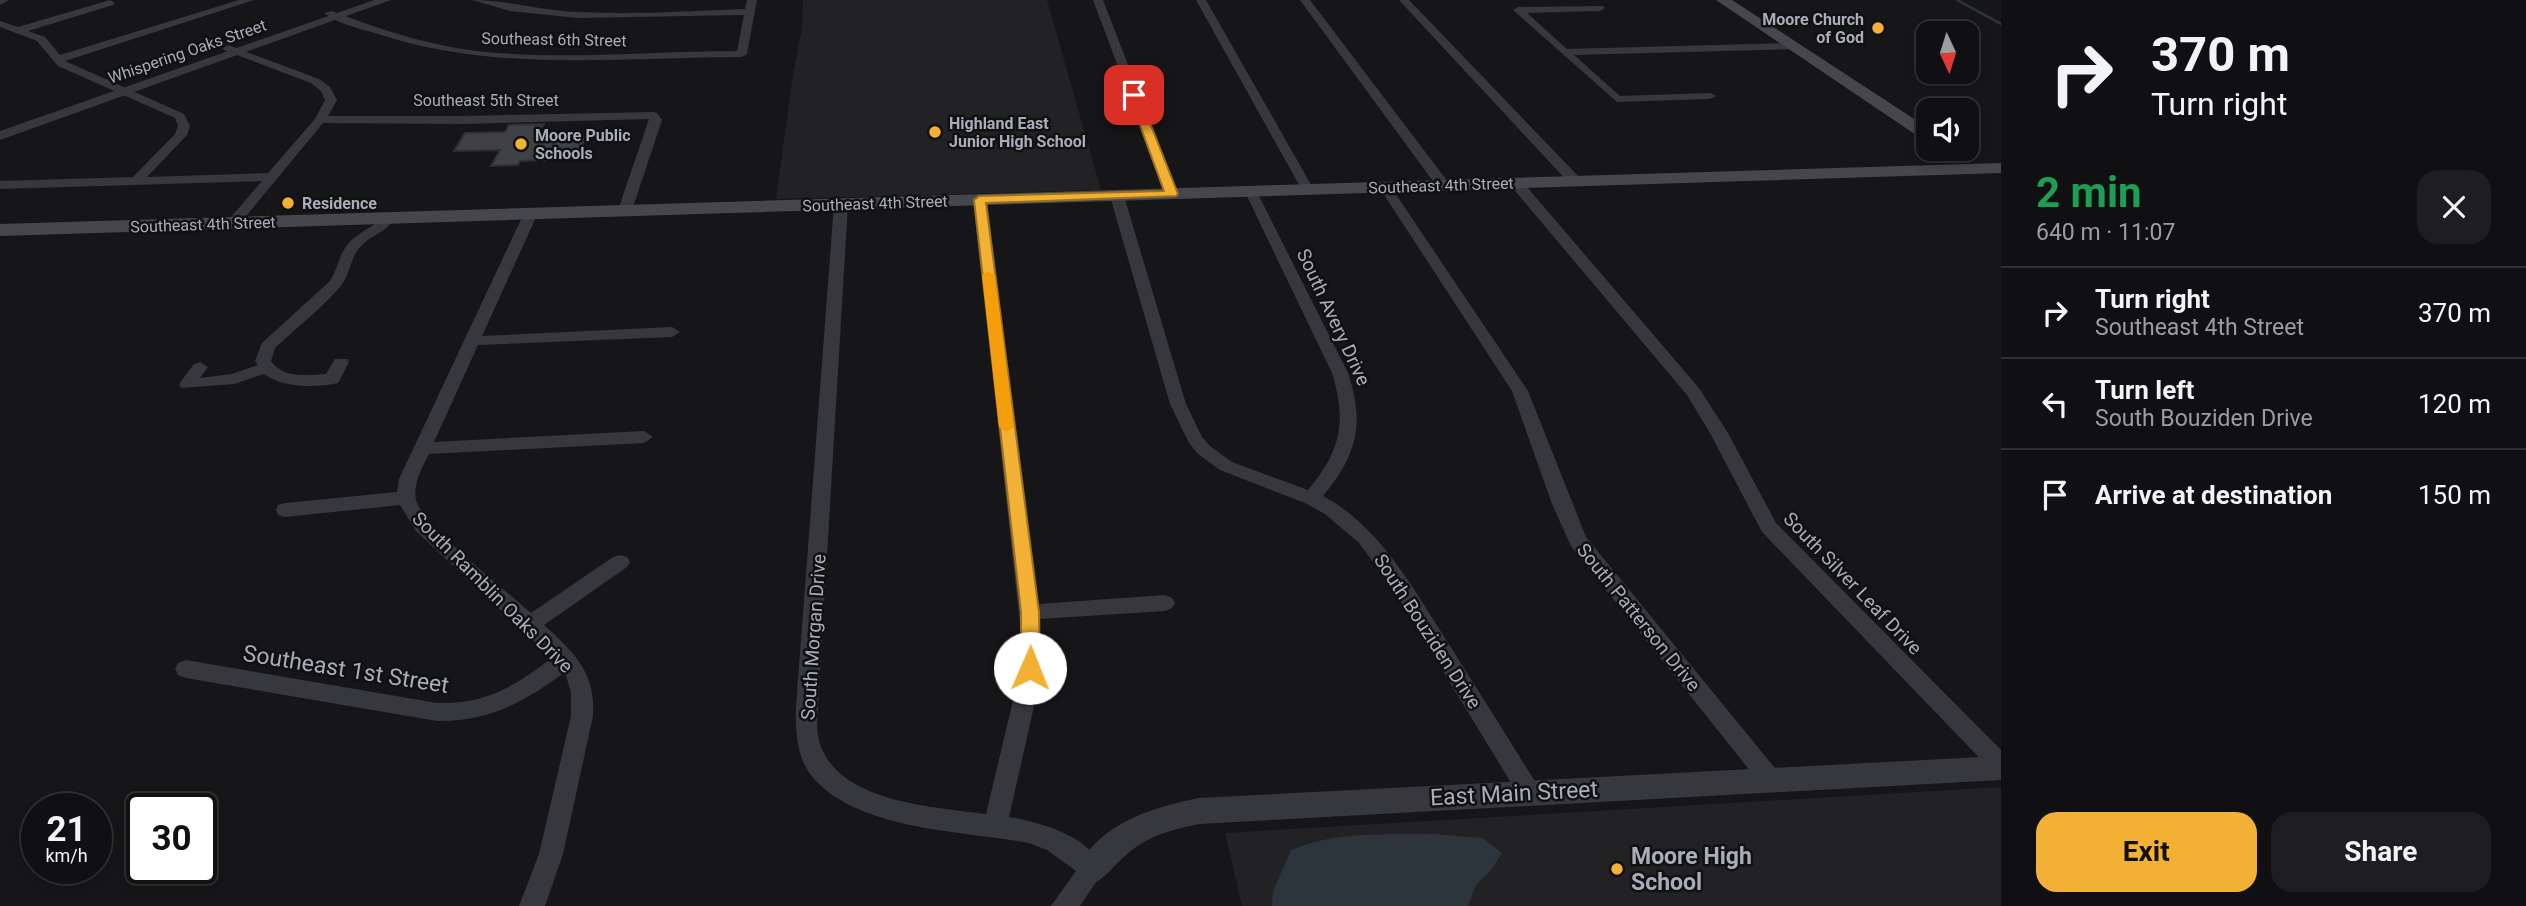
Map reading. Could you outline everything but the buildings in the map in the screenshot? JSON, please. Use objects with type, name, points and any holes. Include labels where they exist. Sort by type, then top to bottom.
[{"type":"main road","points":[[1723,0],[1916,127]]},
{"type":"main road","points":[[1967,161],[2001,183]]},
{"type":"main road","name":"Southeast 4th Street","points":[[0,230],[2001,167]]},
{"type":"street","points":[[57,60],[249,0]]},
{"type":"street","name":"Whispering Oaks Street","points":[[334,15],[367,0]]},
{"type":"street","name":"Whispering Oaks Street","points":[[0,127],[119,90],[334,15],[385,0]]},
{"type":"street","points":[[477,0],[525,11],[571,15],[749,12],[752,0]]},
{"type":"street","points":[[1098,0],[1172,194]]},
{"type":"street","points":[[1201,0],[1308,190]]},
{"type":"street","points":[[1305,0],[1443,186]]},
{"type":"street","points":[[1404,0],[1574,181]]},
{"type":"street","points":[[20,30],[110,3]]},
{"type":"street","points":[[1600,8],[1518,10],[1617,99],[1710,96]]},
{"type":"street","name":"Southeast 6th Street","points":[[334,15],[423,44],[484,55],[560,58],[742,54],[749,12]]},
{"type":"street","points":[[0,24],[41,39],[57,60],[180,116],[184,125],[172,145],[136,181]]},
{"type":"street","points":[[1565,52],[1791,44]]},
{"type":"street","points":[[233,223],[320,120],[331,100],[326,89],[307,78],[234,50]]},
{"type":"street","name":"Whispering Oaks Street","points":[[0,136],[119,90]]},
{"type":"street","name":"Southeast 5th Street","points":[[320,120],[462,120],[653,115],[656,120],[625,210]]},
{"type":"street","points":[[0,185],[271,177]]},
{"type":"street","name":"South Silver Leaf Drive","points":[[1516,183],[1693,392],[1719,433],[1769,527],[2001,767]]},
{"type":"street","name":"South Patterson Drive","points":[[1385,187],[1520,391],[1535,425],[1562,508],[1577,541],[1771,780]]},
{"type":"street","name":"South Avery Drive","points":[[1251,192],[1340,373],[1350,404],[1350,429],[1341,457],[1311,498]]},
{"type":"street","name":"South Bouziden Drive","points":[[1117,196],[1178,404],[1195,439],[1204,450],[1226,466],[1311,498],[1351,522],[1379,553],[1529,792]]},
{"type":"street","points":[[979,200],[1030,612],[1030,668],[995,827]]},
{"type":"street","name":"South Morgan Drive","points":[[841,204],[810,663],[807,723],[809,747],[823,772],[859,798],[902,812],[1030,832],[1054,841],[1074,853],[1093,870]]},
{"type":"street","name":"South Ramblin Oaks Drive","points":[[531,213],[408,479],[405,498],[423,526],[567,659],[581,682],[584,697],[582,716],[551,854],[532,906]]},
{"type":"street","points":[[341,362],[332,379],[288,379],[273,374],[265,368],[262,361],[268,346],[335,284],[343,272],[346,256],[358,241],[382,227],[389,217]]},
{"type":"street","points":[[358,241],[358,234],[366,218]]},
{"type":"street","points":[[473,341],[672,332]]},
{"type":"street","points":[[200,368],[187,384],[234,379],[265,368]]},
{"type":"street","points":[[423,448],[645,437]]},
{"type":"street","points":[[285,510],[405,498]]},
{"type":"street","points":[[529,625],[620,562]]},
{"type":"street","points":[[1030,612],[1165,604]]},
{"type":"street","name":"Southeast 1st Street","points":[[186,669],[438,712],[467,714],[496,706],[514,697],[567,659]]},
{"type":"street","name":"East Main Street","points":[[1064,906],[1108,851],[1133,830],[1155,820],[1199,810],[2001,767]]},
{"type":"shaded area","name":"Highland East Junior High School","points":[[803,0],[1047,0],[1101,190],[776,199],[802,29]]},
{"type":"shaded area","name":"Moore High School","points":[[2001,787],[2001,906],[1242,906],[1225,833]]},
{"type":"shaded area","points":[[1432,834],[1482,838],[1502,853],[1491,870],[1476,885],[1468,906],[1272,906],[1273,892],[1291,850],[1342,837]]},
{"type":"waterway","points":[[1957,0],[2001,24]]},
{"type":"slow traffic","points":[[988,275],[1006,427]]},
{"type":"place","name":"Moore Church of God","points":[[1878,28]]},
{"type":"place","name":"Highland East Junior High School","points":[[935,132]]},
{"type":"place","name":"Moore Public Schools","points":[[521,144]]},
{"type":"place","name":"Residence","points":[[288,203]]},
{"type":"place","name":"Moore High School","points":[[1617,869]]},
{"type":"route","points":[[1030,668],[1030,612],[979,200],[1172,194],[1134,95]]}]
